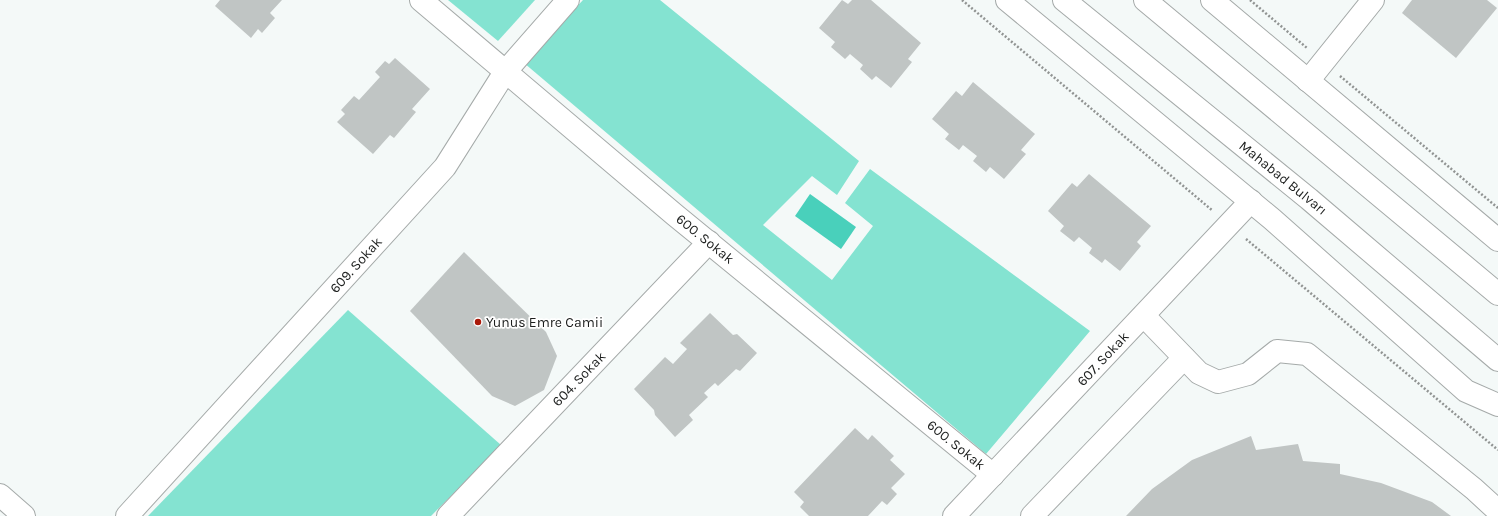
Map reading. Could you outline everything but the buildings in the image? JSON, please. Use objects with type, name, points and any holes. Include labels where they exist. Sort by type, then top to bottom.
[{"type":"street","name":"600. Sokak","points":[[421,0],[709,242],[993,475]]},
{"type":"street","name":"609. Sokak","points":[[127,516],[445,167],[505,72],[568,0]]},
{"type":"street","points":[[1008,0],[1251,202],[1466,391],[1498,405]]},
{"type":"street","name":"Mahabad Bulvarı","points":[[1064,0],[1309,199],[1498,360]]},
{"type":"street","points":[[1146,0],[1498,294]]},
{"type":"street","points":[[1212,0],[1308,81],[1495,233]]},
{"type":"street","points":[[1308,81],[1374,0]]},
{"type":"street","name":"607. Sokak","points":[[954,516],[1251,202]]},
{"type":"street","name":"604. Sokak","points":[[448,516],[709,242]]},
{"type":"street","points":[[1144,316],[1198,373],[1218,382],[1248,374],[1277,351],[1307,354],[1474,489],[1498,511]]},
{"type":"street","points":[[1043,512],[1184,358]]},
{"type":"street","points":[[0,495],[24,516]]},
{"type":"path","points":[[1250,0],[1498,208]]},
{"type":"shaded area","points":[[448,0],[535,0],[498,41]]},
{"type":"shaded area","points":[[583,0],[660,0],[859,161],[837,195],[812,176],[763,225],[832,280],[873,226],[845,203],[870,169],[1090,331],[986,454],[524,63]]},
{"type":"shaded area","points":[[810,194],[856,227],[841,249],[795,216]]},
{"type":"shaded area","points":[[348,310],[501,445],[431,516],[148,516]]},
{"type":"place","name":"Yunus Emre Camii","points":[[478,322]]}]
